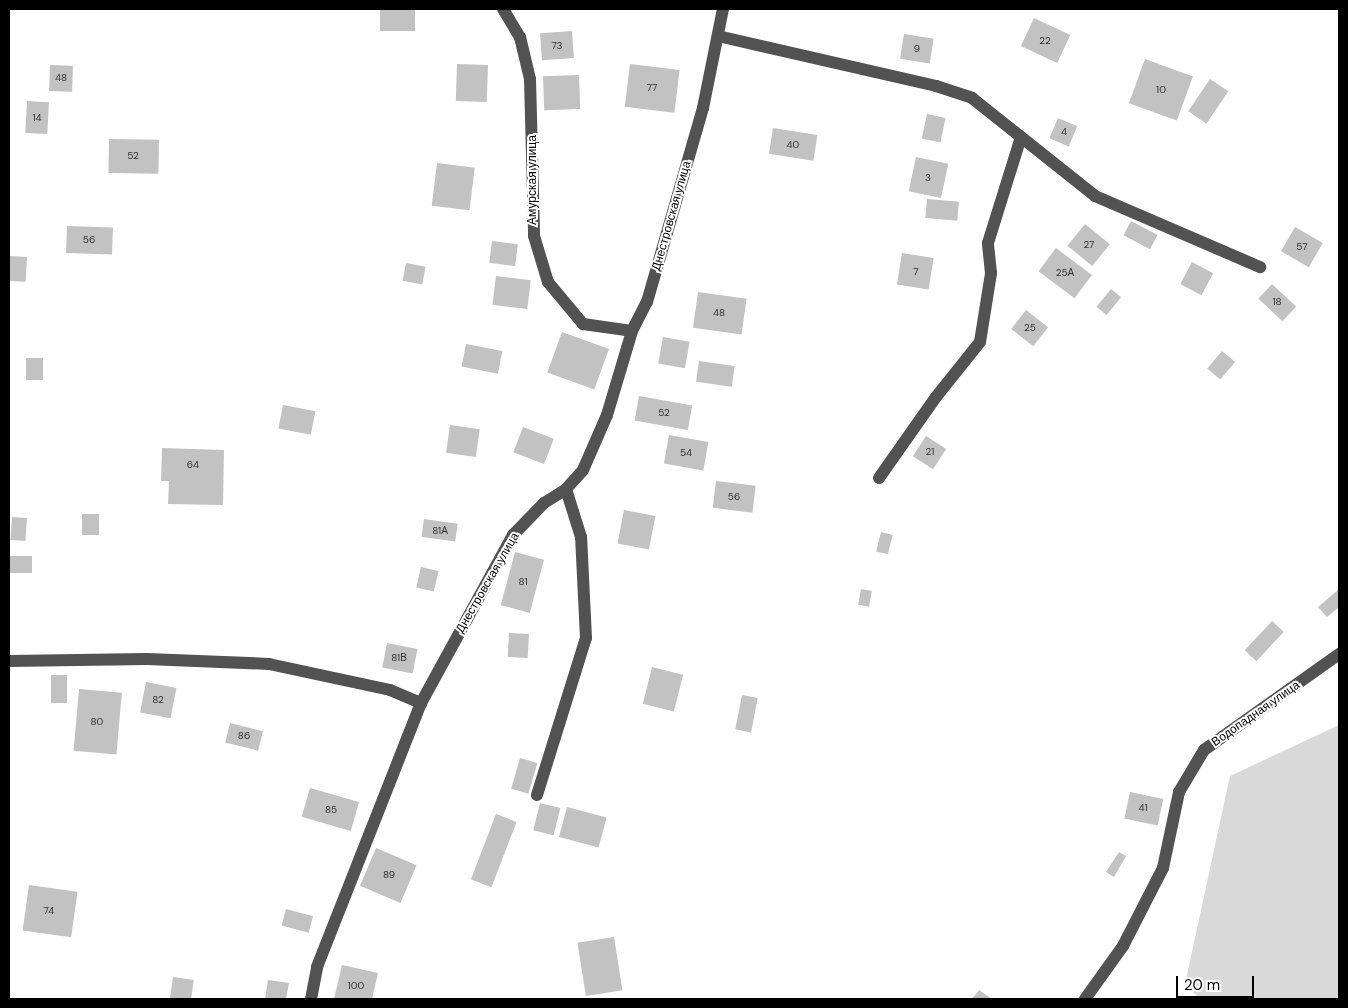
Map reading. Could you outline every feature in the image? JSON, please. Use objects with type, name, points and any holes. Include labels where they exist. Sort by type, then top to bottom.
[{"type":"street","name":"Амурская улица","points":[[503,9],[520,37],[530,79],[534,236],[548,282],[583,324],[632,331]]},
{"type":"street","name":"Днестровская улица","points":[[311,999],[317,967],[421,703],[513,535],[544,503],[566,490],[583,470],[607,415],[632,331],[647,302],[703,108],[723,9]]},
{"type":"street","points":[[718,36],[936,86],[972,98],[1095,196],[1260,267]]},
{"type":"street","points":[[879,478],[936,397],[980,342],[990,273],[988,243],[1021,137]]},
{"type":"street","points":[[537,795],[586,638],[581,537],[566,490]]},
{"type":"street","name":"Водопадная улица","points":[[1085,999],[1123,946],[1164,868],[1179,792],[1204,750],[1339,654]]},
{"type":"street","points":[[9,661],[147,659],[269,664],[390,690],[421,703]]},
{"type":"shaded area","points":[[1339,725],[1339,999],[1200,999],[1185,984],[1230,776]]},
{"type":"building","points":[[380,9],[415,9],[415,31],[380,31]]},
{"type":"building","points":[[1034,18],[1070,35],[1057,63],[1021,46]]},
{"type":"building","points":[[572,31],[574,58],[542,60],[540,33]]},
{"type":"building","points":[[904,34],[934,39],[930,63],[900,59]]},
{"type":"building","points":[[1145,59],[1193,76],[1177,121],[1129,103]]},
{"type":"building","points":[[457,64],[488,65],[487,102],[456,101]]},
{"type":"building","points":[[630,64],[680,70],[674,113],[625,107]]},
{"type":"building","points":[[50,65],[73,66],[72,92],[49,91]]},
{"type":"building","points":[[579,75],[580,109],[544,110],[543,76]]},
{"type":"building","points":[[1210,79],[1228,91],[1206,124],[1188,111]]},
{"type":"building","points":[[27,101],[49,102],[47,134],[25,133]]},
{"type":"building","points":[[927,114],[946,118],[940,142],[922,138]]},
{"type":"building","points":[[1058,118],[1077,126],[1069,146],[1049,138]]},
{"type":"building","points":[[773,128],[817,135],[813,161],[769,154]]},
{"type":"building","points":[[109,139],[159,140],[158,174],[108,173]]},
{"type":"building","points":[[916,157],[948,164],[941,198],[909,191]]},
{"type":"building","points":[[437,163],[475,168],[469,210],[432,206]]},
{"type":"building","points":[[927,199],[959,202],[957,221],[925,218]]},
{"type":"building","points":[[1131,221],[1157,235],[1150,249],[1123,235]]},
{"type":"building","points":[[1085,224],[1110,244],[1092,266],[1067,246]]},
{"type":"building","points":[[67,226],[113,228],[112,255],[66,253]]},
{"type":"building","points":[[1295,227],[1323,243],[1309,267],[1281,251]]},
{"type":"building","points":[[492,241],[518,244],[515,266],[489,263]]},
{"type":"building","points":[[1056,248],[1092,275],[1074,298],[1039,271]]},
{"type":"building","points":[[902,253],[934,258],[929,290],[897,285]]},
{"type":"building","points":[[10,256],[27,257],[26,282],[9,281]]},
{"type":"building","points":[[1192,262],[1213,273],[1201,295],[1180,284]]},
{"type":"building","points":[[406,263],[426,267],[422,284],[403,281]]},
{"type":"building","points":[[496,276],[531,280],[527,309],[492,305]]},
{"type":"building","points":[[1272,284],[1296,307],[1282,321],[1258,299]]},
{"type":"building","points":[[1111,289],[1121,297],[1107,315],[1097,307]]},
{"type":"building","points":[[698,292],[747,299],[742,334],[693,328]]},
{"type":"building","points":[[1026,310],[1048,327],[1033,346],[1011,329]]},
{"type":"building","points":[[562,332],[609,349],[594,390],[547,372]]},
{"type":"building","points":[[663,337],[690,342],[685,368],[658,364]]},
{"type":"building","points":[[466,344],[502,351],[498,374],[462,367]]},
{"type":"building","points":[[1222,351],[1235,362],[1220,380],[1207,369]]},
{"type":"building","points":[[26,358],[43,358],[43,380],[26,380]]},
{"type":"building","points":[[699,361],[735,366],[732,387],[696,382]]},
{"type":"building","points":[[639,396],[692,405],[688,430],[635,421]]},
{"type":"building","points":[[283,405],[315,411],[311,435],[278,429]]},
{"type":"building","points":[[450,425],[480,429],[476,457],[446,453]]},
{"type":"building","points":[[523,427],[554,439],[544,464],[513,452]]},
{"type":"building","points":[[669,435],[708,442],[703,471],[664,464]]},
{"type":"building","points":[[926,436],[946,449],[933,469],[913,456]]},
{"type":"building","points":[[162,448],[224,450],[223,505],[168,504],[169,481],[161,481]]},
{"type":"building","points":[[716,481],[756,486],[752,513],[713,508]]},
{"type":"building","points":[[624,510],[655,516],[649,549],[618,543]]},
{"type":"building","points":[[82,514],[99,514],[99,535],[82,535]]},
{"type":"building","points":[[12,517],[27,518],[25,541],[10,540]]},
{"type":"building","points":[[424,519],[458,524],[455,542],[421,537]]},
{"type":"building","points":[[881,532],[893,535],[888,554],[876,551]]},
{"type":"building","points":[[515,552],[544,560],[530,613],[501,605]]},
{"type":"building","points":[[9,556],[32,556],[32,573],[9,573]]},
{"type":"building","points":[[421,567],[439,571],[434,592],[416,587]]},
{"type":"building","points":[[861,589],[872,591],[869,607],[858,605]]},
{"type":"building","points":[[1339,589],[1339,607],[1327,617],[1318,607]]},
{"type":"building","points":[[1272,621],[1284,632],[1256,661],[1245,650]]},
{"type":"building","points":[[509,633],[529,634],[528,658],[508,657]]},
{"type":"building","points":[[387,643],[417,649],[413,673],[382,668]]},
{"type":"building","points":[[652,667],[683,675],[674,712],[643,704]]},
{"type":"building","points":[[51,675],[67,675],[67,703],[51,703]]},
{"type":"building","points":[[146,682],[176,688],[171,718],[140,712]]},
{"type":"building","points":[[79,689],[122,693],[116,755],[74,751]]},
{"type":"building","points":[[742,695],[758,698],[751,732],[735,729]]},
{"type":"building","points":[[230,723],[263,731],[258,751],[225,742]]},
{"type":"building","points":[[520,758],[537,763],[528,794],[511,789]]},
{"type":"building","points":[[310,788],[359,802],[351,831],[302,817]]},
{"type":"building","points":[[1130,792],[1163,799],[1158,825],[1124,818]]},
{"type":"building","points":[[540,803],[560,808],[554,835],[533,830]]},
{"type":"building","points":[[567,807],[607,818],[599,848],[559,837]]},
{"type":"building","points":[[496,814],[517,822],[491,887],[471,879]]},
{"type":"building","points":[[376,848],[417,865],[400,903],[360,886]]},
{"type":"building","points":[[1119,852],[1126,856],[1114,877],[1106,872]]},
{"type":"building","points":[[29,885],[78,892],[71,937],[23,931]]},
{"type":"building","points":[[286,909],[313,916],[309,933],[282,925]]},
{"type":"building","points":[[614,937],[622,990],[586,996],[577,943]]},
{"type":"building","points":[[342,965],[378,973],[372,999],[334,999]]},
{"type":"building","points":[[173,977],[194,980],[191,999],[170,998]]},
{"type":"building","points":[[268,980],[289,983],[286,999],[265,999]]},
{"type":"building","points":[[979,990],[992,999],[972,999]]}]
